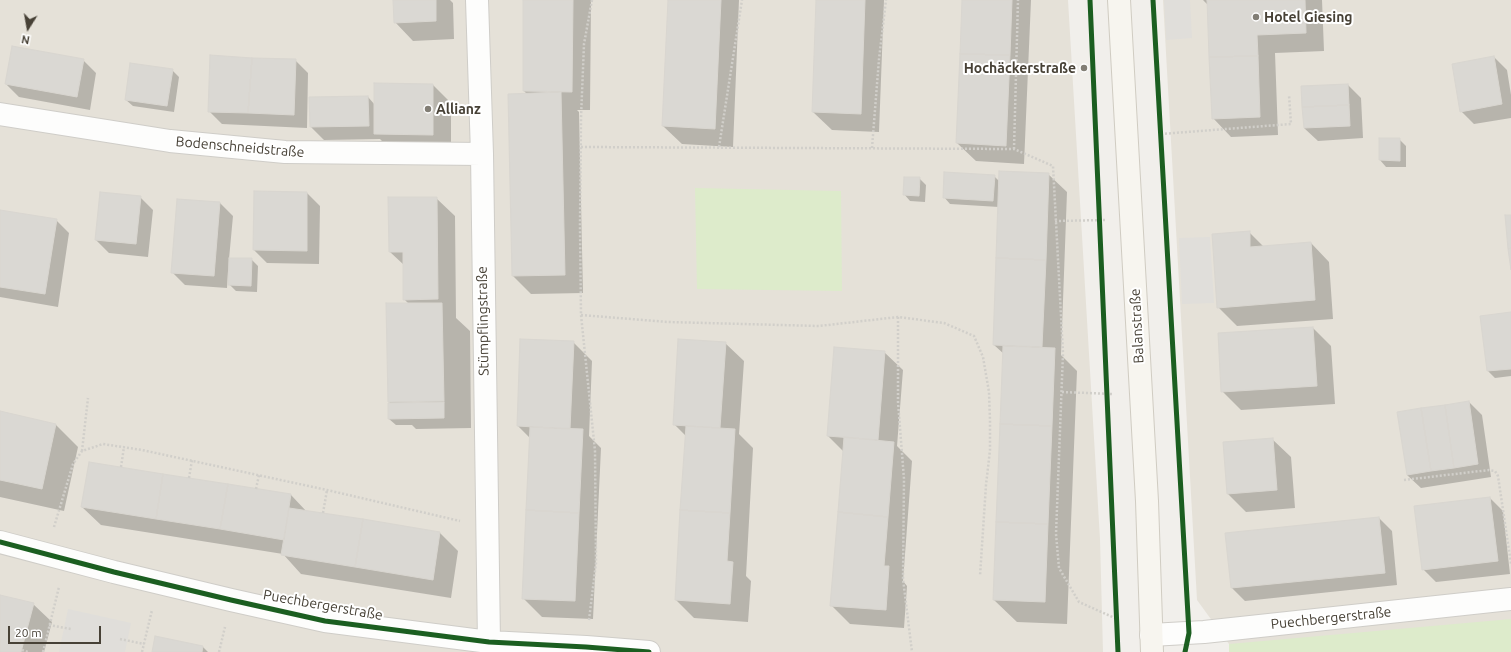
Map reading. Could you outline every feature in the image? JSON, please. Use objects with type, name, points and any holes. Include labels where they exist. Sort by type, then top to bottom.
[{"type":"street","name":"Stümpflingstraße","points":[[478,0],[482,154],[486,529],[489,642]]},
{"type":"street","name":"Balanstraße","points":[[1119,0],[1147,502],[1151,644]]},
{"type":"street","name":"Bodenschneidstraße","points":[[0,114],[170,141],[284,152],[482,154]]},
{"type":"street","name":"Puechbergerstraße","points":[[0,542],[56,558],[158,583],[325,620],[489,642],[649,652]]},
{"type":"street","name":"Puechbergerstraße","points":[[1151,644],[1204,632],[1511,599]]},
{"type":"path","points":[[586,647],[596,563],[595,451],[581,315],[581,147],[584,44],[592,0]]},
{"type":"path","points":[[719,147],[742,0]]},
{"type":"path","points":[[872,148],[878,59],[886,0]]},
{"type":"path","points":[[1014,149],[1018,0]]},
{"type":"path","points":[[1161,134],[1291,124],[1289,95]]},
{"type":"path","points":[[581,147],[1014,149],[1053,166],[1063,353],[1056,534],[1059,568],[1079,602],[1117,619]]},
{"type":"path","points":[[1055,221],[1099,220]]},
{"type":"path","points":[[581,315],[668,322],[819,326],[898,317],[944,323],[974,336],[983,358],[989,392],[990,450],[986,485],[980,576]]},
{"type":"path","points":[[898,317],[898,402],[904,479],[903,580],[912,652]]},
{"type":"path","points":[[1062,392],[1108,394]]},
{"type":"path","points":[[43,652],[50,625],[56,558],[73,464],[82,451],[88,398]]},
{"type":"path","points":[[82,451],[103,444],[192,460],[449,518],[486,529]]},
{"type":"path","points":[[121,467],[124,447]]},
{"type":"path","points":[[189,478],[192,460]]},
{"type":"path","points":[[1404,480],[1489,470],[1495,471],[1498,476],[1511,564]]},
{"type":"path","points":[[256,489],[259,475]]},
{"type":"path","points":[[323,513],[327,490]]},
{"type":"path","points":[[142,652],[158,583]]},
{"type":"path","points":[[50,625],[71,629]]},
{"type":"path","points":[[120,639],[144,644]]},
{"type":"path","points":[[22,650],[28,652]]},
{"type":"shaded area","points":[[0,0],[1068,0],[1100,539],[1103,652],[0,652]]},
{"type":"shaded area","points":[[1163,0],[1511,0],[1511,652],[1229,652],[1229,644],[1197,600]]},
{"type":"shaded area","points":[[1164,0],[1190,0],[1192,38],[1166,40]]},
{"type":"shaded area","points":[[1210,237],[1214,303],[1182,304],[1179,238]]},
{"type":"shaded area","points":[[68,609],[131,623],[125,652],[59,652]]},
{"type":"green space","points":[[695,188],[841,191],[842,291],[697,289]]},
{"type":"green space","points":[[1511,619],[1511,652],[1229,652],[1229,644]]},
{"type":"building","points":[[393,0],[436,0],[436,21],[394,23]]},
{"type":"building","points":[[523,0],[573,0],[572,92],[523,91]]},
{"type":"building","points":[[668,0],[721,0],[715,129],[662,126]]},
{"type":"building","points":[[816,0],[865,0],[861,114],[812,112]]},
{"type":"building","points":[[962,0],[1012,0],[1010,55],[960,54]]},
{"type":"building","name":"Hotel Giesing","points":[[1207,0],[1305,0],[1306,33],[1257,35],[1258,56],[1209,57]]},
{"type":"building","points":[[12,46],[84,59],[77,97],[5,84]]},
{"type":"building","points":[[960,54],[1010,55],[1006,146],[956,143]]},
{"type":"building","points":[[210,55],[252,58],[248,113],[208,112]]},
{"type":"building","points":[[1258,56],[1260,117],[1212,119],[1209,57]]},
{"type":"building","points":[[1494,56],[1502,104],[1460,112],[1452,64]]},
{"type":"building","points":[[252,58],[296,59],[294,115],[248,113]]},
{"type":"building","points":[[130,63],[173,69],[167,106],[125,100]]},
{"type":"building","points":[[374,83],[433,84],[433,135],[374,134]]},
{"type":"building","points":[[1348,84],[1349,105],[1302,107],[1301,86]]},
{"type":"building","points":[[561,92],[565,275],[512,276],[508,94]]},
{"type":"building","points":[[368,96],[369,126],[310,127],[309,97]]},
{"type":"building","points":[[1349,105],[1350,126],[1304,128],[1302,107]]},
{"type":"building","points":[[1379,138],[1400,138],[1400,161],[1379,160]]},
{"type":"building","points":[[999,171],[1049,173],[1046,260],[996,258]]},
{"type":"building","points":[[944,172],[995,175],[993,201],[943,198]]},
{"type":"building","points":[[904,177],[920,177],[919,196],[903,195]]},
{"type":"building","points":[[254,191],[307,192],[307,251],[253,250]]},
{"type":"building","points":[[100,192],[141,196],[136,244],[95,240]]},
{"type":"building","points":[[388,197],[437,197],[438,299],[403,300],[403,252],[389,252]]},
{"type":"building","points":[[177,199],[220,202],[214,276],[171,273]]},
{"type":"building","points":[[0,210],[57,219],[45,294],[0,287]]},
{"type":"building","points":[[1505,215],[1511,215],[1511,248],[1508,249]]},
{"type":"building","points":[[1250,231],[1250,247],[1311,242],[1315,300],[1217,308],[1212,234]]},
{"type":"building","points":[[1511,248],[1511,270],[1508,249]]},
{"type":"building","points":[[229,258],[252,258],[251,286],[228,285]]},
{"type":"building","points":[[996,258],[1046,260],[1042,347],[993,345]]},
{"type":"building","points":[[386,303],[442,303],[444,401],[388,402]]},
{"type":"building","points":[[1511,312],[1511,369],[1487,371],[1480,316]]},
{"type":"building","points":[[1313,327],[1317,386],[1221,392],[1218,333]]},
{"type":"building","points":[[520,339],[574,341],[570,429],[517,426]]},
{"type":"building","points":[[678,339],[726,342],[720,428],[673,425]]},
{"type":"building","points":[[1003,346],[1055,348],[1052,426],[1000,424]]},
{"type":"building","points":[[834,347],[885,351],[878,440],[827,436]]},
{"type":"building","points":[[1469,401],[1478,464],[1454,468],[1445,405]]},
{"type":"building","points":[[444,402],[444,418],[388,419],[388,403]]},
{"type":"building","points":[[1445,405],[1454,468],[1431,471],[1421,408]]},
{"type":"building","points":[[1421,408],[1431,471],[1407,475],[1397,412]]},
{"type":"building","points":[[0,411],[56,424],[42,489],[0,480]]},
{"type":"building","points":[[1000,424],[1052,426],[1048,524],[996,522]]},
{"type":"building","points":[[686,426],[735,429],[730,513],[680,510]]},
{"type":"building","points":[[530,427],[583,429],[579,513],[526,510]]},
{"type":"building","points":[[844,437],[894,442],[888,517],[838,512]]},
{"type":"building","points":[[1273,438],[1277,490],[1227,494],[1223,442]]},
{"type":"building","points":[[89,462],[163,474],[156,519],[81,507]]},
{"type":"building","points":[[163,474],[228,484],[220,529],[156,519]]},
{"type":"building","points":[[228,484],[291,494],[284,540],[220,529]]},
{"type":"building","points":[[1490,497],[1498,561],[1422,570],[1414,506]]},
{"type":"building","points":[[289,508],[363,519],[355,567],[281,555]]},
{"type":"building","points":[[526,510],[579,513],[575,601],[522,599]]},
{"type":"building","points":[[680,510],[730,513],[727,561],[733,562],[730,604],[675,600]]},
{"type":"building","points":[[838,512],[888,517],[884,566],[889,566],[886,610],[830,606]]},
{"type":"building","points":[[1379,517],[1385,573],[1231,588],[1225,533]]},
{"type":"building","points":[[363,519],[440,532],[433,580],[355,567]]},
{"type":"building","points":[[996,522],[1048,524],[1045,602],[993,600]]},
{"type":"building","points":[[0,595],[34,603],[21,652],[0,652]]},
{"type":"building","points":[[155,636],[203,646],[202,652],[152,652]]},
{"type":"cycle path","points":[[1090,0],[1118,652]]},
{"type":"cycle path","points":[[1153,0],[1189,633],[1185,652]]},
{"type":"cycle path","points":[[0,542],[114,572],[325,621],[489,642],[649,652]]},
{"type":"place","name":"Hotel Giesing","points":[[1256,17]]},
{"type":"place","name":"Hochäckerstraße","points":[[1084,68]]},
{"type":"place","name":"Allianz","points":[[428,109]]}]
